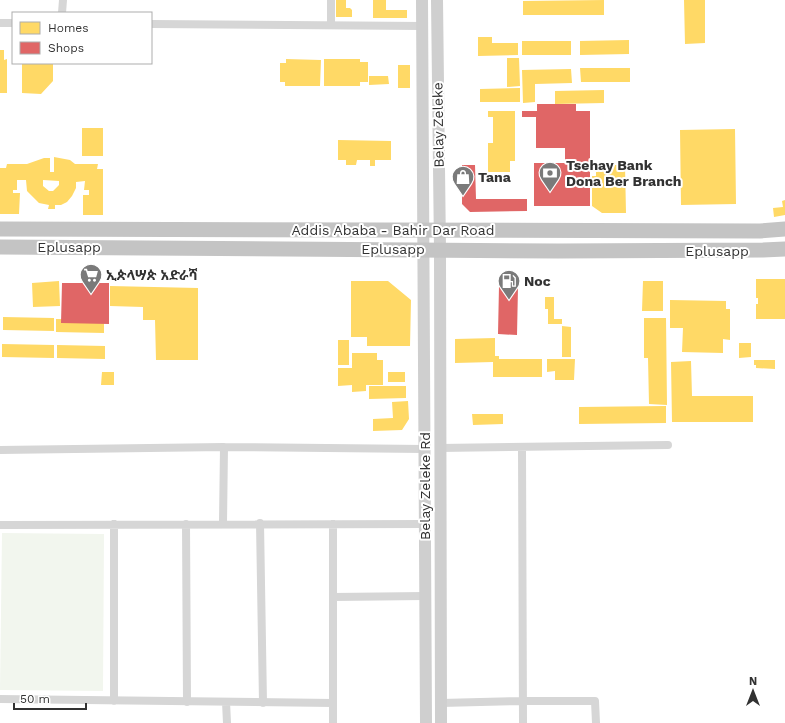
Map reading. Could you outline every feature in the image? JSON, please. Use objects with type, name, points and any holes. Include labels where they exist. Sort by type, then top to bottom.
[{"type":"highway","name":"Addis Ababa - Bahir Dar Road","points":[[0,229],[760,231],[785,229]]},
{"type":"highway","name":"Eplusapp","points":[[0,247],[573,251],[785,249]]},
{"type":"street","points":[[62,0],[62,12]]},
{"type":"street","points":[[331,0],[331,25]]},
{"type":"street","name":"Belay Zeleke","points":[[422,0],[423,249]]},
{"type":"street","name":"Belay Zeleke","points":[[437,0],[440,250]]},
{"type":"street","points":[[0,23],[12,23]]},
{"type":"street","points":[[152,24],[422,26]]},
{"type":"street","name":"Belay Zeleke Rd","points":[[423,249],[426,723]]},
{"type":"street","name":"Belay Zeleke Rd","points":[[440,250],[441,723]]},
{"type":"street","points":[[0,450],[224,447],[424,449],[668,445]]},
{"type":"street","points":[[223,523],[224,447]]},
{"type":"street","points":[[522,448],[523,723]]},
{"type":"street","points":[[0,525],[223,523],[425,524]]},
{"type":"street","points":[[260,523],[262,702]]},
{"type":"street","points":[[114,524],[114,701]]},
{"type":"street","points":[[186,524],[187,702]]},
{"type":"street","points":[[333,524],[333,723]]},
{"type":"street","points":[[334,597],[440,596]]},
{"type":"street","points":[[0,699],[333,703]]},
{"type":"street","points":[[441,703],[594,701],[596,723]]},
{"type":"street","points":[[226,702],[227,723]]},
{"type":"shaded area","points":[[2,533],[104,534],[103,691],[0,690]]},
{"type":"building: Homes","points":[[336,0],[346,0],[346,8],[350,8],[352,10],[352,17],[336,17]]},
{"type":"building: Homes","points":[[373,0],[386,0],[386,10],[407,10],[407,18],[373,18]]},
{"type":"building: Homes","points":[[604,0],[604,15],[523,15],[523,1]]},
{"type":"building: Homes","points":[[684,0],[705,0],[705,43],[685,44]]},
{"type":"building: Homes","points":[[478,37],[492,37],[492,43],[518,43],[518,55],[478,56]]},
{"type":"building: Homes","points":[[629,40],[629,54],[580,55],[580,41]]},
{"type":"building: Homes","points":[[522,41],[571,41],[571,55],[522,55]]},
{"type":"building: Homes","points":[[0,50],[4,50],[4,60],[7,59],[7,93],[0,93]]},
{"type":"building: Homes","points":[[507,58],[519,58],[520,86],[507,87]]},
{"type":"building: Homes","points":[[286,59],[321,60],[320,86],[285,86],[285,82],[280,82],[280,63],[286,63]]},
{"type":"building: Homes","points":[[324,59],[360,59],[360,62],[368,62],[368,82],[360,82],[360,86],[324,86]]},
{"type":"building: Homes","points":[[22,64],[53,64],[53,81],[41,94],[22,93]]},
{"type":"building: Homes","points":[[398,65],[410,65],[410,88],[398,88]]},
{"type":"building: Homes","points":[[580,68],[630,68],[630,82],[581,82]]},
{"type":"building: Homes","points":[[571,69],[572,83],[535,84],[535,102],[523,103],[522,70]]},
{"type":"building: Homes","points":[[369,76],[388,76],[389,84],[369,85]]},
{"type":"building: Homes","points":[[520,88],[520,102],[480,102],[480,89]]},
{"type":"building: Homes","points":[[604,90],[604,103],[555,104],[555,91]]},
{"type":"building: Homes","points":[[488,111],[515,111],[515,161],[510,161],[510,172],[488,172],[488,143],[493,143],[493,117],[488,117]]},
{"type":"building: Homes","points":[[82,128],[103,128],[103,156],[82,156]]},
{"type":"building: Homes","points":[[735,129],[736,204],[681,205],[680,130]]},
{"type":"building: Homes","points":[[338,140],[391,141],[391,160],[375,160],[375,166],[370,166],[370,160],[357,160],[356,165],[346,165],[346,160],[338,160]]},
{"type":"building: Homes","points":[[54,157],[70,160],[75,164],[98,164],[97,169],[103,169],[103,215],[83,215],[83,195],[89,195],[89,190],[84,190],[85,181],[76,182],[76,188],[67,202],[61,205],[55,205],[55,209],[48,209],[49,205],[39,203],[27,191],[26,180],[17,180],[17,190],[13,190],[13,193],[20,193],[19,214],[0,214],[0,168],[6,168],[7,164],[27,164],[44,158],[50,158],[50,172],[54,172]],"holes":[[[43,180],[59,181],[59,185],[53,191],[49,191],[43,186]]]},
{"type":"building: Homes","points":[[596,165],[625,165],[626,213],[602,213],[592,206],[592,176],[596,176]]},
{"type":"building: Homes","points":[[785,200],[785,215],[774,217],[773,208],[783,207],[782,201]]},
{"type":"building: Homes","points":[[756,279],[785,279],[785,319],[756,319],[756,304],[758,304],[758,298],[756,298]]},
{"type":"building: Homes","points":[[59,281],[60,306],[33,307],[32,283]]},
{"type":"building: Homes","points":[[351,281],[388,281],[411,300],[410,346],[367,346],[367,337],[351,337]]},
{"type":"building: Homes","points":[[643,281],[663,281],[663,311],[642,311]]},
{"type":"building: Homes","points":[[110,286],[198,288],[198,360],[156,360],[155,320],[143,320],[143,307],[110,306]]},
{"type":"building: Homes","points":[[545,297],[554,297],[554,319],[562,319],[562,324],[548,324],[548,309],[545,309]]},
{"type":"building: Homes","points":[[670,300],[726,301],[726,309],[730,309],[730,340],[723,339],[723,353],[682,352],[683,328],[670,328]]},
{"type":"building: Homes","points":[[3,317],[54,318],[54,331],[3,330]]},
{"type":"building: Homes","points":[[644,318],[666,318],[667,405],[649,404],[648,358],[644,358]]},
{"type":"building: Homes","points":[[56,319],[104,320],[104,333],[56,332]]},
{"type":"building: Homes","points":[[562,326],[571,327],[571,357],[562,357]]},
{"type":"building: Homes","points":[[495,338],[495,356],[499,356],[499,359],[542,359],[542,377],[493,377],[493,362],[455,363],[455,339]]},
{"type":"building: Homes","points":[[338,340],[349,340],[349,365],[338,365]]},
{"type":"building: Homes","points":[[739,343],[751,343],[751,357],[739,358]]},
{"type":"building: Homes","points":[[2,344],[54,345],[54,358],[2,357]]},
{"type":"building: Homes","points":[[57,345],[105,346],[105,359],[57,358]]},
{"type":"building: Homes","points":[[352,353],[377,353],[377,360],[383,360],[383,385],[366,385],[366,391],[352,392],[352,385],[338,386],[338,368],[352,368]]},
{"type":"building: Homes","points":[[547,359],[575,359],[574,380],[555,380],[555,371],[547,372]]},
{"type":"building: Homes","points":[[754,360],[775,360],[775,369],[756,368],[756,365],[754,365]]},
{"type":"building: Homes","points":[[691,361],[692,396],[753,396],[753,422],[672,422],[671,362]]},
{"type":"building: Homes","points":[[102,372],[114,372],[114,385],[101,385]]},
{"type":"building: Homes","points":[[388,372],[405,372],[405,382],[388,382]]},
{"type":"building: Homes","points":[[369,386],[406,386],[406,398],[369,399]]},
{"type":"building: Homes","points":[[408,401],[409,419],[402,430],[373,431],[373,419],[393,418],[392,402]]},
{"type":"building: Homes","points":[[666,406],[666,423],[579,424],[579,407]]},
{"type":"building: Homes","points":[[472,414],[503,414],[503,424],[473,425]]},
{"type":"building: Shops","points":[[537,104],[576,104],[576,111],[590,111],[590,206],[534,206],[534,163],[565,163],[565,148],[536,148],[536,117],[522,117],[522,111],[537,111]]},
{"type":"building: Shops","points":[[462,165],[475,165],[476,199],[527,199],[527,211],[470,212],[462,204]]},
{"type":"building: Shops","points":[[62,283],[109,283],[109,324],[61,323]]},
{"type":"building: Shops","points":[[499,286],[518,287],[517,335],[498,334]]},
{"type":"place","name":"Tsehay Bank Dona Ber Branch","points":[[550,192]]},
{"type":"place","name":"Tana","points":[[463,196]]},
{"type":"place","name":"ኢጵላሣጵ አድራሻ","points":[[91,294]]},
{"type":"place","name":"Noc","points":[[509,300]]}]
